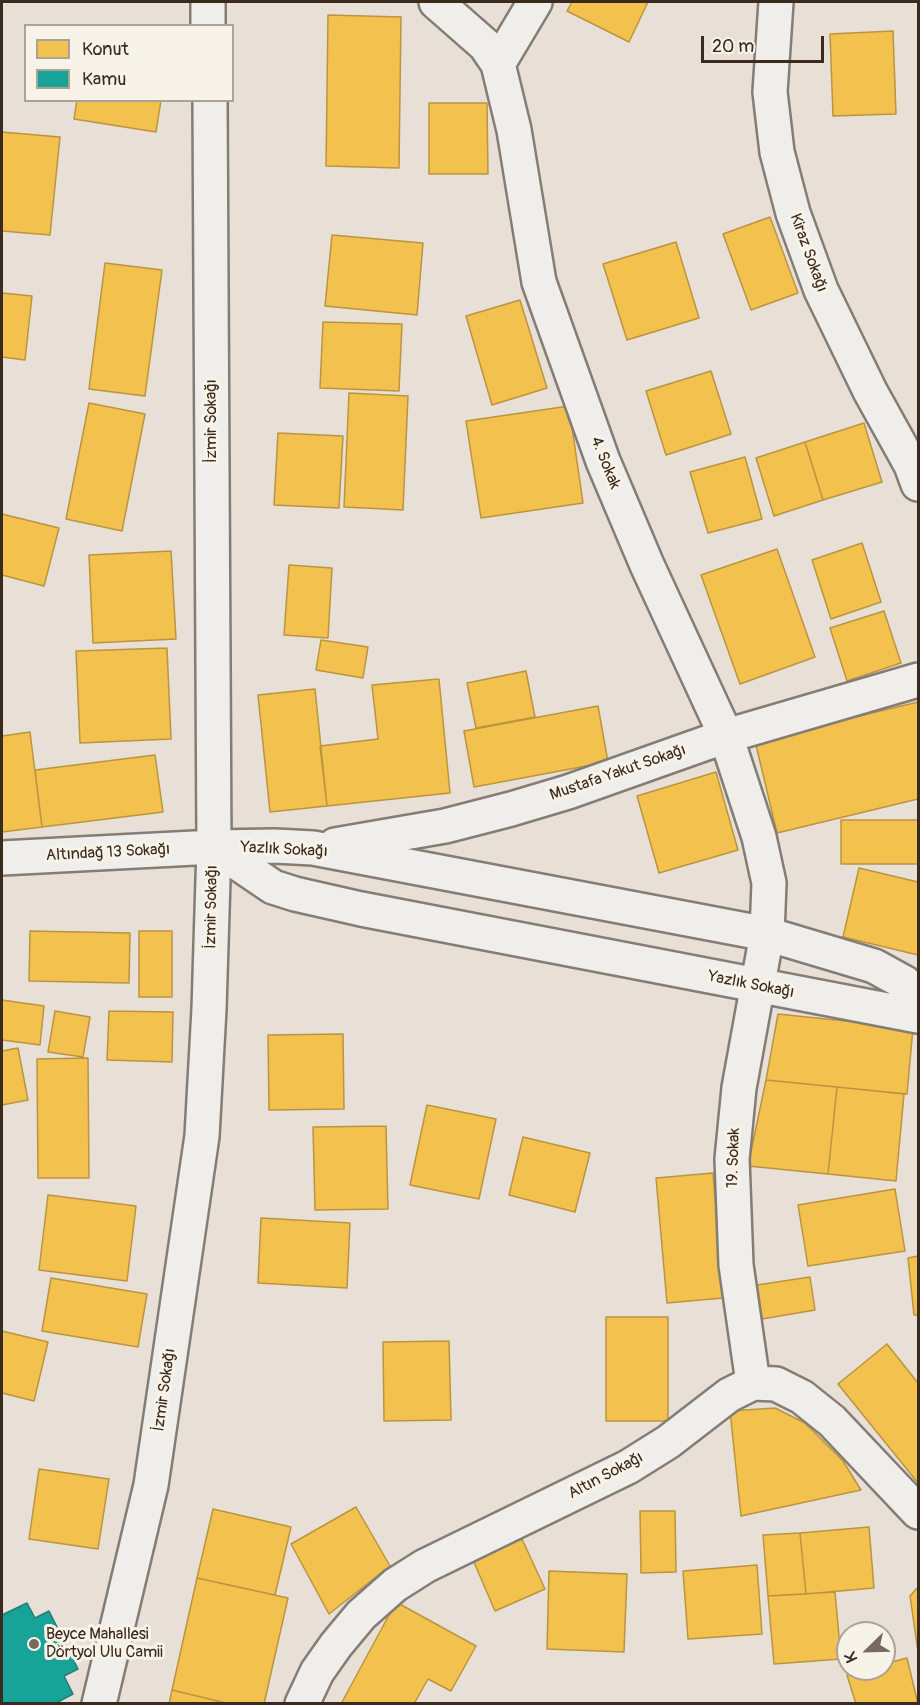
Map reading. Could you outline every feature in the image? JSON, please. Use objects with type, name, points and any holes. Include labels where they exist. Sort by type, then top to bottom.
[{"type":"street","points":[[208,2],[208,24]]},
{"type":"street","name":"4. Sokak","points":[[436,2],[485,45],[498,64],[511,112],[539,282],[607,472],[726,736],[759,837],[769,883],[767,934]]},
{"type":"street","points":[[498,64],[535,2]]},
{"type":"street","name":"Kiraz Sokağı","points":[[776,2],[770,92],[777,152],[793,213],[821,290],[870,391],[911,465],[918,484]]},
{"type":"street","name":"İzmir Sokağı","points":[[99,1704],[151,1485],[200,1147],[210,1009],[214,847],[210,102]]},
{"type":"street","name":"Mustafa Yakut Sokağı","points":[[314,848],[445,826],[500,812],[568,792],[726,736],[918,680]]},
{"type":"street","name":"Yazlık Sokağı","points":[[214,847],[314,848],[767,934],[874,966],[905,983],[918,995]]},
{"type":"street","name":"Yazlık Sokağı","points":[[214,847],[273,887],[295,894],[361,909],[918,1017]]},
{"type":"street","name":"Altındağ 13 Sokağı","points":[[2,858],[214,847]]},
{"type":"street","name":"19. Sokak","points":[[753,1383],[736,1264],[732,1159],[739,1089],[767,934]]},
{"type":"street","points":[[753,1383],[776,1384],[802,1397],[832,1421],[918,1512]]},
{"type":"street","name":"Altın Sokağı","points":[[302,1704],[317,1672],[336,1645],[361,1615],[395,1585],[425,1566],[628,1467],[668,1442],[729,1395],[753,1383]]},
{"type":"building: Konut","points":[[572,2],[648,2],[629,42],[567,11]]},
{"type":"building: Konut","points":[[328,15],[401,17],[399,168],[326,166]]},
{"type":"building: Konut","points":[[893,31],[896,114],[833,116],[830,34]]},
{"type":"building: Konut","points":[[77,102],[161,102],[156,132],[74,119]]},
{"type":"building: Konut","points":[[429,103],[487,103],[488,174],[429,174]]},
{"type":"building: Konut","points":[[2,132],[60,137],[50,235],[2,231]]},
{"type":"building: Konut","points":[[770,217],[798,293],[751,310],[723,234]]},
{"type":"building: Konut","points":[[332,235],[423,243],[417,315],[325,306]]},
{"type":"building: Konut","points":[[676,242],[699,318],[627,340],[603,264]]},
{"type":"building: Konut","points":[[105,263],[162,270],[145,396],[89,389]]},
{"type":"building: Konut","points":[[2,293],[32,296],[25,360],[2,357]]},
{"type":"building: Konut","points":[[520,300],[547,388],[492,405],[466,316]]},
{"type":"building: Konut","points":[[323,322],[402,324],[399,391],[320,388]]},
{"type":"building: Konut","points":[[711,371],[731,434],[666,455],[646,391]]},
{"type":"building: Konut","points":[[349,393],[408,396],[403,510],[344,507]]},
{"type":"building: Konut","points":[[89,403],[145,414],[122,531],[66,519]]},
{"type":"building: Konut","points":[[569,406],[583,503],[481,518],[466,421]]},
{"type":"building: Konut","points":[[864,423],[882,482],[823,500],[805,442]]},
{"type":"building: Konut","points":[[278,433],[343,436],[339,508],[274,505]]},
{"type":"building: Konut","points":[[805,442],[823,500],[774,516],[756,458]]},
{"type":"building: Konut","points":[[745,457],[762,519],[708,533],[690,472]]},
{"type":"building: Konut","points":[[2,514],[59,528],[44,586],[2,575]]},
{"type":"building: Konut","points":[[862,543],[881,602],[831,619],[812,560]]},
{"type":"building: Konut","points":[[777,549],[815,657],[740,684],[701,575]]},
{"type":"building: Konut","points":[[171,551],[176,639],[93,643],[89,555]]},
{"type":"building: Konut","points":[[289,565],[332,568],[328,638],[284,635]]},
{"type":"building: Konut","points":[[884,611],[901,663],[847,681],[830,628]]},
{"type":"building: Konut","points":[[321,640],[368,647],[363,678],[316,670]]},
{"type":"building: Konut","points":[[167,648],[171,739],[80,743],[76,651]]},
{"type":"building: Konut","points":[[526,671],[535,717],[476,728],[467,683]]},
{"type":"building: Konut","points":[[439,679],[450,793],[327,806],[320,746],[378,739],[372,685]]},
{"type":"building: Konut","points":[[315,689],[327,806],[270,812],[258,695]]},
{"type":"building: Konut","points":[[918,702],[918,799],[777,833],[755,741]]},
{"type":"building: Konut","points":[[598,706],[608,762],[474,787],[464,731]]},
{"type":"building: Konut","points":[[30,732],[42,827],[2,832],[2,736]]},
{"type":"building: Konut","points":[[155,755],[163,812],[42,827],[35,770]]},
{"type":"building: Konut","points":[[716,772],[738,850],[659,873],[637,796]]},
{"type":"building: Konut","points":[[841,820],[918,820],[918,864],[841,864]]},
{"type":"building: Konut","points":[[859,868],[918,882],[918,955],[843,937]]},
{"type":"building: Konut","points":[[30,931],[130,933],[129,983],[29,981]]},
{"type":"building: Konut","points":[[139,931],[172,931],[172,997],[139,997]]},
{"type":"building: Konut","points":[[2,1000],[44,1006],[40,1045],[2,1040]]},
{"type":"building: Konut","points":[[55,1011],[90,1017],[83,1057],[48,1052]]},
{"type":"building: Konut","points":[[109,1011],[173,1012],[172,1062],[107,1060]]},
{"type":"building: Konut","points":[[778,1014],[913,1028],[907,1094],[766,1080]]},
{"type":"building: Konut","points":[[343,1034],[344,1109],[269,1110],[268,1035]]},
{"type":"building: Konut","points":[[18,1048],[28,1100],[2,1105],[2,1051]]},
{"type":"building: Konut","points":[[88,1058],[89,1178],[38,1178],[37,1059]]},
{"type":"building: Konut","points":[[766,1080],[837,1087],[828,1174],[748,1166]]},
{"type":"building: Konut","points":[[837,1087],[904,1094],[896,1181],[828,1174]]},
{"type":"building: Konut","points":[[427,1105],[496,1119],[479,1199],[410,1185]]},
{"type":"building: Konut","points":[[386,1126],[388,1209],[315,1210],[313,1127]]},
{"type":"building: Konut","points":[[523,1137],[590,1153],[575,1212],[509,1195]]},
{"type":"building: Konut","points":[[713,1173],[723,1298],[667,1303],[656,1178]]},
{"type":"building: Konut","points":[[895,1189],[905,1251],[808,1266],[798,1205]]},
{"type":"building: Konut","points":[[48,1195],[136,1206],[127,1281],[39,1270]]},
{"type":"building: Konut","points":[[261,1218],[350,1223],[347,1288],[258,1283]]},
{"type":"building: Konut","points":[[918,1256],[918,1315],[914,1315],[908,1258]]},
{"type":"building: Konut","points":[[810,1277],[815,1310],[762,1319],[757,1285]]},
{"type":"building: Konut","points":[[51,1278],[147,1294],[138,1347],[42,1331]]},
{"type":"building: Konut","points":[[606,1317],[668,1317],[668,1421],[606,1421]]},
{"type":"building: Konut","points":[[2,1331],[48,1342],[34,1401],[2,1393]]},
{"type":"building: Konut","points":[[449,1341],[451,1420],[384,1421],[383,1342]]},
{"type":"building: Konut","points":[[887,1344],[918,1383],[918,1483],[838,1384]]},
{"type":"building: Konut","points":[[775,1408],[805,1423],[843,1461],[861,1490],[741,1516],[730,1411]]},
{"type":"building: Konut","points":[[39,1469],[109,1479],[98,1549],[29,1539]]},
{"type":"building: Konut","points":[[356,1507],[390,1566],[329,1614],[291,1544]]},
{"type":"building: Konut","points":[[213,1509],[291,1527],[275,1595],[197,1578]]},
{"type":"building: Konut","points":[[640,1511],[675,1511],[676,1572],[641,1573]]},
{"type":"building: Konut","points":[[869,1527],[874,1588],[806,1594],[800,1533]]},
{"type":"building: Konut","points":[[800,1533],[806,1594],[768,1596],[763,1535]]},
{"type":"building: Konut","points":[[522,1539],[545,1589],[495,1611],[473,1560]]},
{"type":"building: Konut","points":[[757,1565],[762,1634],[688,1639],[683,1571]]},
{"type":"building: Konut","points":[[549,1571],[627,1574],[624,1652],[547,1649]]},
{"type":"building: Konut","points":[[197,1578],[288,1598],[264,1704],[230,1704],[172,1690]]},
{"type":"building: Konut","points":[[918,1587],[918,1652],[910,1596]]},
{"type":"building: Konut","points":[[835,1592],[838,1621],[836,1659],[774,1664],[768,1596]]},
{"type":"building: Konut","points":[[396,1602],[476,1646],[451,1691],[428,1679],[414,1704],[341,1704]]},
{"type":"building: Konut","points":[[907,1658],[918,1704],[856,1704],[849,1681],[896,1681],[896,1661]]},
{"type":"building: Konut","points":[[172,1690],[230,1704],[169,1704]]},
{"type":"building: Kamu","name":"Beyce Mahallesi Dörtyol Ulu Camii","points":[[27,1603],[35,1618],[49,1611],[78,1669],[64,1676],[73,1694],[54,1704],[2,1704],[2,1615]]},
{"type":"place","name":"Beyce Mahallesi Dörtyol Ulu Camii","points":[[34,1644]]}]
